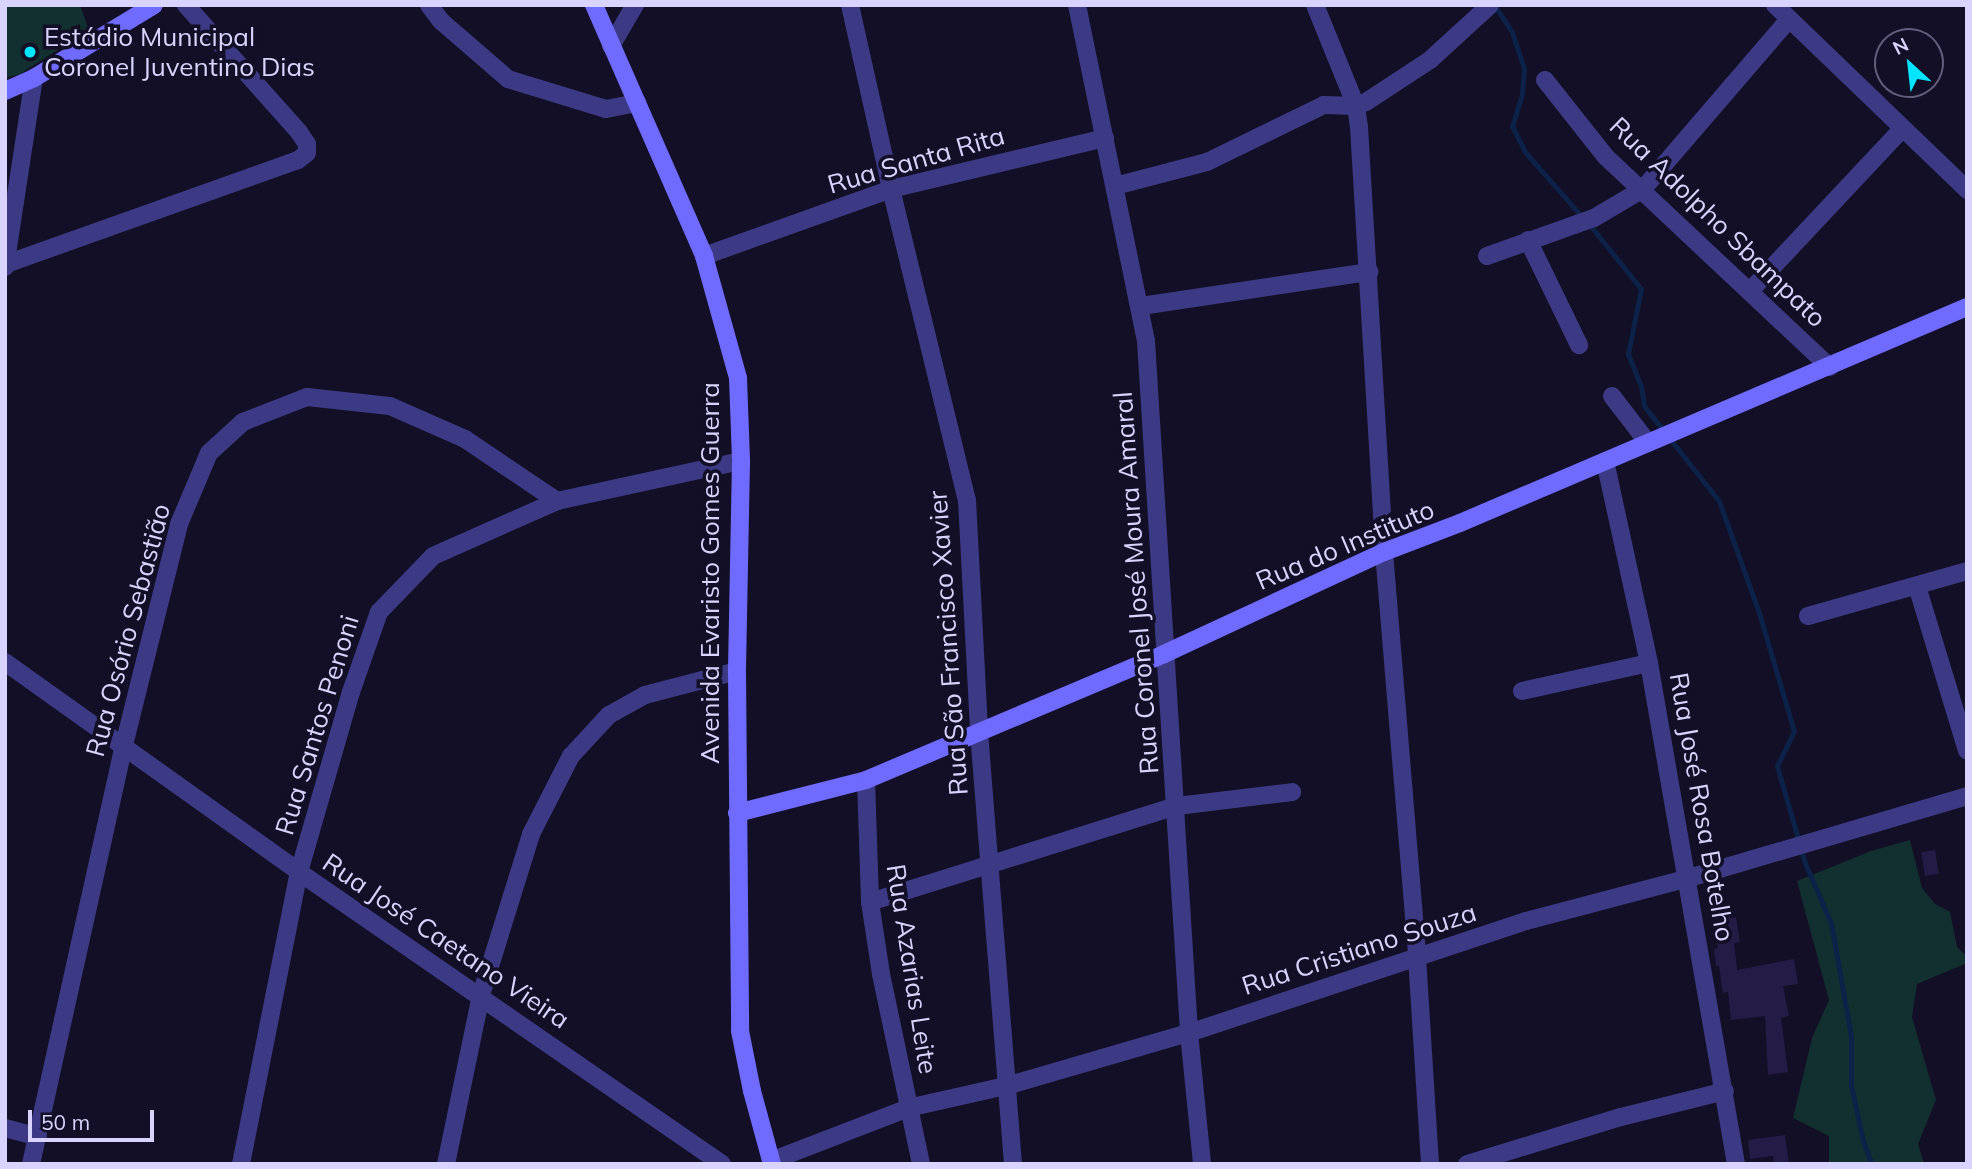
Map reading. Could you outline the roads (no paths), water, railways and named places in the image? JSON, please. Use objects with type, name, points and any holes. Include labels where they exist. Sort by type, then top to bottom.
[{"type":"main road","points":[[5,91],[34,78],[154,5]]},
{"type":"main road","name":"Avenida Evaristo Gomes Guerra","points":[[594,5],[704,256],[738,378],[741,461],[737,671],[740,1031],[752,1091],[771,1162]]},
{"type":"main road","name":"Rua do Instituto","points":[[737,813],[866,780],[1164,654],[1384,552],[1460,523],[1967,307]]},
{"type":"street","points":[[34,78],[6,265],[298,160],[307,153],[307,144],[299,132],[186,5]]},
{"type":"street","points":[[429,5],[441,21],[508,79],[606,109],[637,103]]},
{"type":"street","points":[[611,46],[635,5]]},
{"type":"street","name":"Rua São Francisco Xavier","points":[[850,5],[891,189],[967,500],[979,732],[992,865],[1013,1164]]},
{"type":"street","name":"Rua Coronel José Moura Amaral","points":[[1077,5],[1141,306],[1146,341],[1164,654],[1177,806],[1189,1033],[1202,1164]]},
{"type":"street","points":[[1315,5],[1356,106],[1369,272],[1384,552],[1417,957],[1430,1164]]},
{"type":"street","points":[[1115,186],[1207,162],[1324,105],[1356,106],[1381,95],[1430,60],[1490,5]]},
{"type":"street","points":[[1775,5],[1967,190]]},
{"type":"street","points":[[1488,256],[1594,218],[1643,189],[1789,19]]},
{"type":"street","name":"Rua Adolpho Sbampato","points":[[1545,80],[1606,157],[1830,367]]},
{"type":"street","points":[[1750,291],[1902,129]]},
{"type":"street","name":"Rua Santa Rita","points":[[704,256],[891,189],[1105,138]]},
{"type":"street","points":[[1528,240],[1579,345]]},
{"type":"street","points":[[1141,306],[1369,272]]},
{"type":"street","points":[[1612,396],[1648,443]]},
{"type":"street","name":"Rua Osório Sebastião","points":[[31,1164],[124,745],[179,524],[209,453],[243,422],[307,397],[390,406],[465,439],[557,501]]},
{"type":"street","name":"Rua Santos Penoni","points":[[241,1164],[299,872],[351,692],[379,612],[433,556],[557,501],[741,461]]},
{"type":"street","name":"Rua José Rosa Botelho","points":[[1605,461],[1649,663],[1689,878],[1736,1164]]},
{"type":"street","points":[[1808,616],[1967,570]]},
{"type":"street","points":[[1917,586],[1967,751]]},
{"type":"street","name":"Rua José Caetano Vieira","points":[[5,662],[299,872],[481,995],[722,1164]]},
{"type":"street","points":[[1522,691],[1649,663]]},
{"type":"street","points":[[446,1164],[481,995],[531,834],[570,756],[609,715],[645,695],[737,671]]},
{"type":"street","name":"Rua Azarias Leite","points":[[866,780],[870,902],[908,1108],[922,1164]]},
{"type":"street","points":[[870,902],[1177,806],[1292,792]]},
{"type":"street","name":"Rua Cristiano Souza","points":[[771,1162],[908,1108],[1006,1086],[1189,1033],[1526,921],[1689,878],[1967,796]]},
{"type":"street","points":[[1467,1164],[1621,1117],[1725,1091]]},
{"type":"street","points":[[5,1128],[38,1137]]},
{"type":"waterway","points":[[1494,5],[1512,32],[1524,69],[1522,94],[1512,126],[1526,153],[1582,217]]},
{"type":"waterway","points":[[1589,224],[1641,289],[1628,354],[1641,386],[1644,406],[1719,501],[1759,613],[1794,731],[1777,766],[1805,863],[1831,923],[1851,1037],[1851,1085],[1863,1141],[1872,1164]]},
{"type":"place","name":"Estádio Municipal Coronel Juventino Dias","points":[[30,52]]}]
